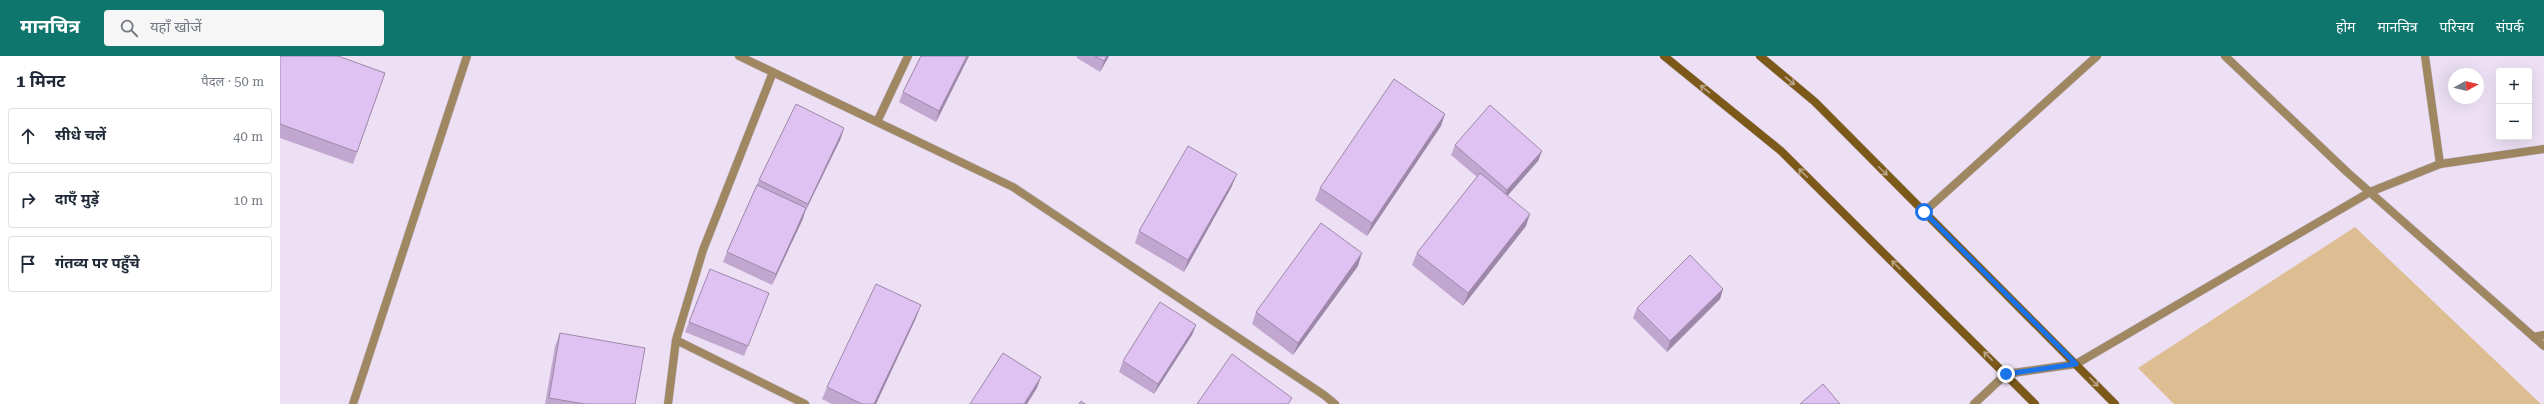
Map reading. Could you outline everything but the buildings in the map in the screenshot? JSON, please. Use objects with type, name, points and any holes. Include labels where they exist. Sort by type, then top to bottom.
[{"type":"street","points":[[354,404],[467,56]]},
{"type":"street","points":[[739,56],[1013,187],[1324,395],[1335,404]]},
{"type":"street","points":[[877,122],[908,56]]},
{"type":"street","points":[[1664,56],[1781,151],[2035,404]]},
{"type":"street","points":[[1760,56],[1815,102],[2115,404]]},
{"type":"street","points":[[1924,212],[2097,56]]},
{"type":"street","points":[[2225,56],[2370,192],[2544,346]]},
{"type":"street","points":[[2425,56],[2440,164]]},
{"type":"street","points":[[668,404],[676,340],[703,250],[773,72]]},
{"type":"street","points":[[1974,404],[2006,374],[2076,364],[2370,192],[2440,164],[2544,149]]},
{"type":"street","points":[[2534,337],[2544,335]]},
{"type":"street","points":[[676,340],[805,404]]},
{"type":"shaded area","points":[[2355,227],[2541,404],[2174,404],[2138,368]]},
{"type":"route","points":[[1924,212],[2076,364],[2006,374]]}]
